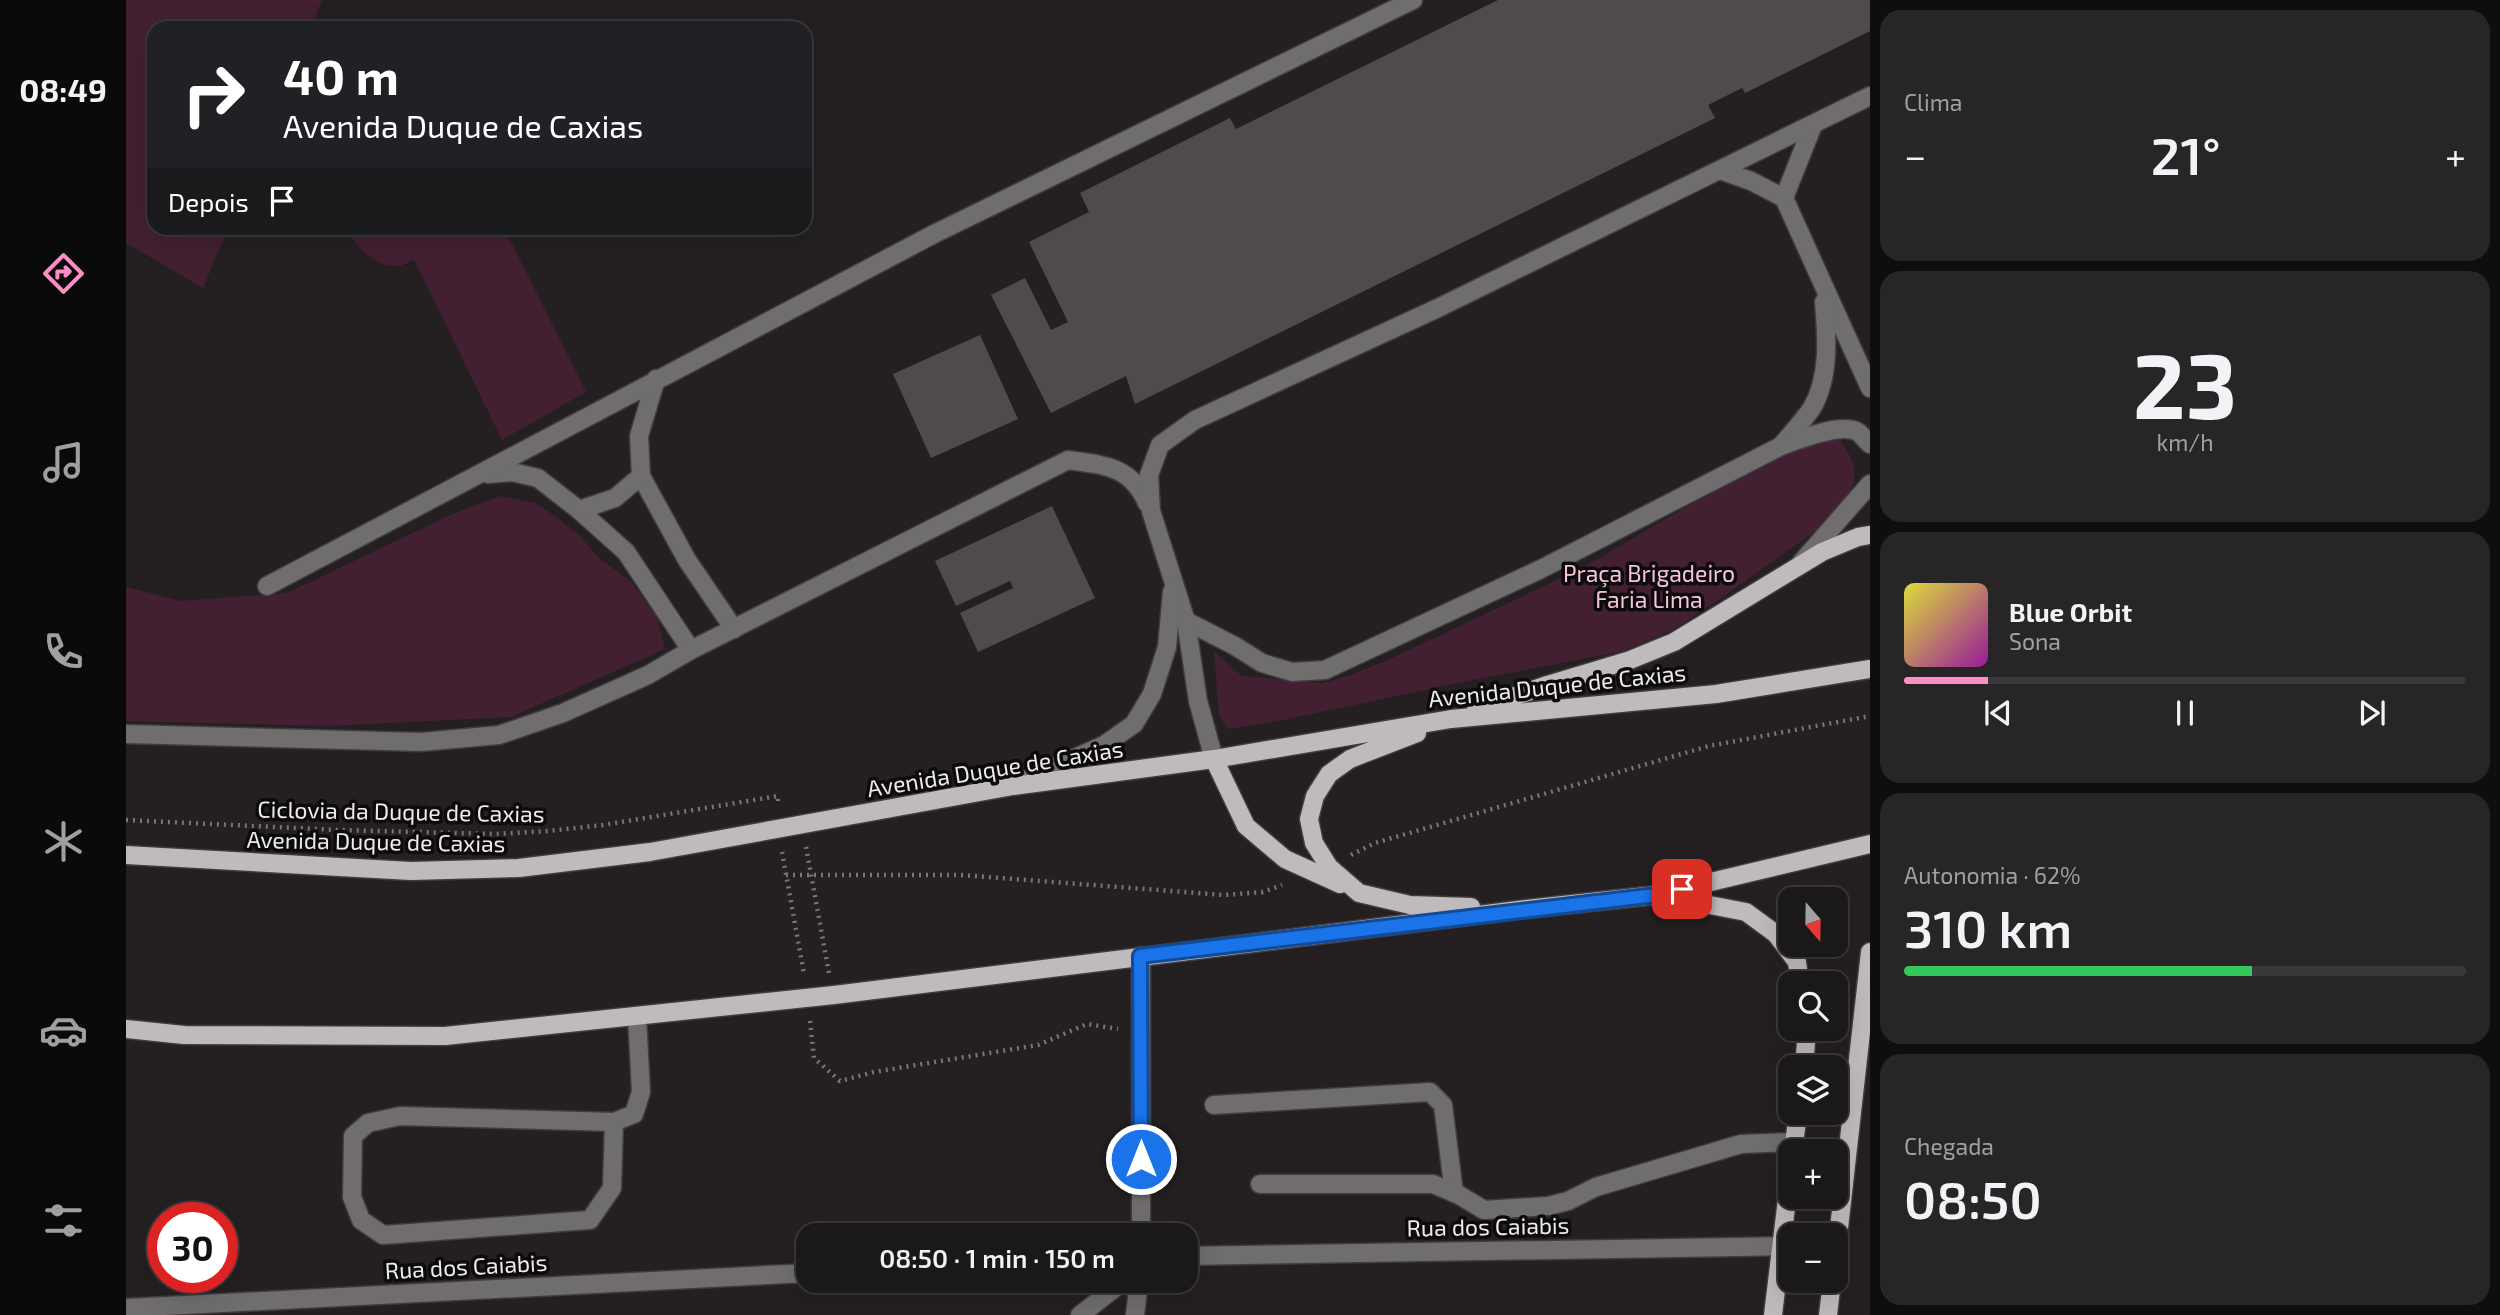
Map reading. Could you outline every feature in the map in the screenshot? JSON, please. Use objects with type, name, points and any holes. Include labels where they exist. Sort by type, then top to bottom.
[{"type":"main road","points":[[1359,893],[1329,867],[1314,843],[1309,819],[1315,796],[1329,774],[1350,759],[1451,719],[1630,660],[1674,642],[1822,552],[1858,537],[1870,535]]},
{"type":"main road","name":"Avenida Duque de Caxias","points":[[126,855],[411,871],[519,868],[650,852],[1013,786],[1214,759],[1451,719],[1716,694],[1870,668]]},
{"type":"main road","points":[[1214,759],[1246,826],[1285,859],[1359,893],[1410,905],[1526,909]]},
{"type":"main road","points":[[126,1029],[184,1035],[444,1036],[637,1016],[834,995],[1656,895],[1870,844]]},
{"type":"main road","points":[[1656,895],[1746,912],[1776,934],[1797,962],[1798,971]]},
{"type":"main road","points":[[1839,1223],[1870,952]]},
{"type":"main road","points":[[1860,1039],[1870,1016]]},
{"type":"main road","points":[[1773,1315],[1778,1288]]},
{"type":"main road","points":[[1829,1315],[1831,1293]]},
{"type":"street","points":[[267,586],[934,234],[1413,0]]},
{"type":"street","points":[[1151,511],[1149,475],[1160,445],[1195,420],[1438,308],[1870,96]]},
{"type":"street","points":[[1784,198],[1813,125]]},
{"type":"street","points":[[1720,170],[1751,181],[1784,198],[1870,388]]},
{"type":"street","points":[[1781,446],[1811,409],[1818,396],[1828,339],[1823,288]]},
{"type":"street","points":[[656,379],[639,436],[641,476],[687,559],[734,629]]},
{"type":"street","points":[[1186,621],[1262,663],[1292,672],[1325,670],[1541,569],[1781,446],[1813,434],[1842,430],[1856,431],[1870,444]]},
{"type":"street","points":[[126,734],[421,742],[499,735],[563,713],[648,674],[1068,460],[1120,471],[1139,486],[1151,511],[1186,621],[1198,701],[1214,759]]},
{"type":"street","points":[[481,474],[512,472],[538,478],[579,510],[626,552],[691,650]]},
{"type":"street","points":[[579,510],[615,498],[641,476]]},
{"type":"street","points":[[1795,570],[1870,484]]},
{"type":"street","points":[[1013,786],[1104,746],[1134,724],[1152,694],[1167,647],[1173,585]]},
{"type":"street","points":[[1140,956],[1141,1223]]},
{"type":"street","points":[[614,1122],[612,1188],[590,1220],[383,1235],[362,1220],[352,1197],[354,1136],[368,1123],[400,1116],[614,1122],[634,1114],[641,1092],[637,1016]]},
{"type":"street","points":[[1214,1105],[1430,1092],[1443,1105],[1454,1193]]},
{"type":"street","points":[[1260,1184],[1433,1184],[1484,1210],[1548,1206],[1568,1201],[1596,1187],[1741,1144],[1778,1146]]},
{"type":"street","name":"Rua dos Caiabis","points":[[1198,1256],[1778,1246]]},
{"type":"street","name":"Rua dos Caiabis","points":[[126,1308],[796,1274]]},
{"type":"street","points":[[1080,1315],[1108,1293]]},
{"type":"street","points":[[1135,1315],[1138,1293]]},
{"type":"path","name":"Ciclovia da Duque de Caxias","points":[[126,820],[338,831],[496,834],[603,825],[778,796],[779,830],[808,997],[814,1058],[840,1081],[874,1072],[1038,1045],[1087,1024],[1141,1032]]},
{"type":"path","points":[[802,826],[834,995]]},
{"type":"green space","points":[[126,0],[322,0],[314,21],[147,21],[147,235],[225,235],[203,288],[126,243]]},
{"type":"green space","points":[[351,235],[508,235],[586,392],[502,440],[414,259],[399,266],[381,263],[367,255]]},
{"type":"green space","name":"Praça Brigadeiro Faria Lima","points":[[1837,436],[1852,461],[1854,481],[1851,491],[1837,512],[1827,523],[1672,630],[1623,651],[1278,721],[1228,729],[1219,716],[1214,651],[1242,676],[1324,683],[1353,674],[1582,568],[1700,499],[1817,438]]},
{"type":"green space","points":[[500,496],[535,503],[579,535],[598,557],[631,582],[657,617],[665,649],[511,717],[330,726],[126,721],[126,587],[181,601],[287,593],[446,517]]},
{"type":"building","points":[[1498,0],[1870,0],[1870,31],[1745,93],[1742,88],[1708,105],[1715,118],[1135,404],[1126,376],[1051,413],[991,295],[1025,278],[1051,330],[1068,322],[1029,242],[1089,212],[1080,193],[1230,118],[1236,129]]},
{"type":"building","points":[[980,335],[1018,419],[931,458],[893,374]]},
{"type":"building","points":[[1052,506],[1095,598],[978,652],[960,613],[1013,588],[1010,581],[956,606],[935,561]]},
{"type":"route","points":[[1141,1159],[1140,956],[1656,895],[1682,889]]}]
